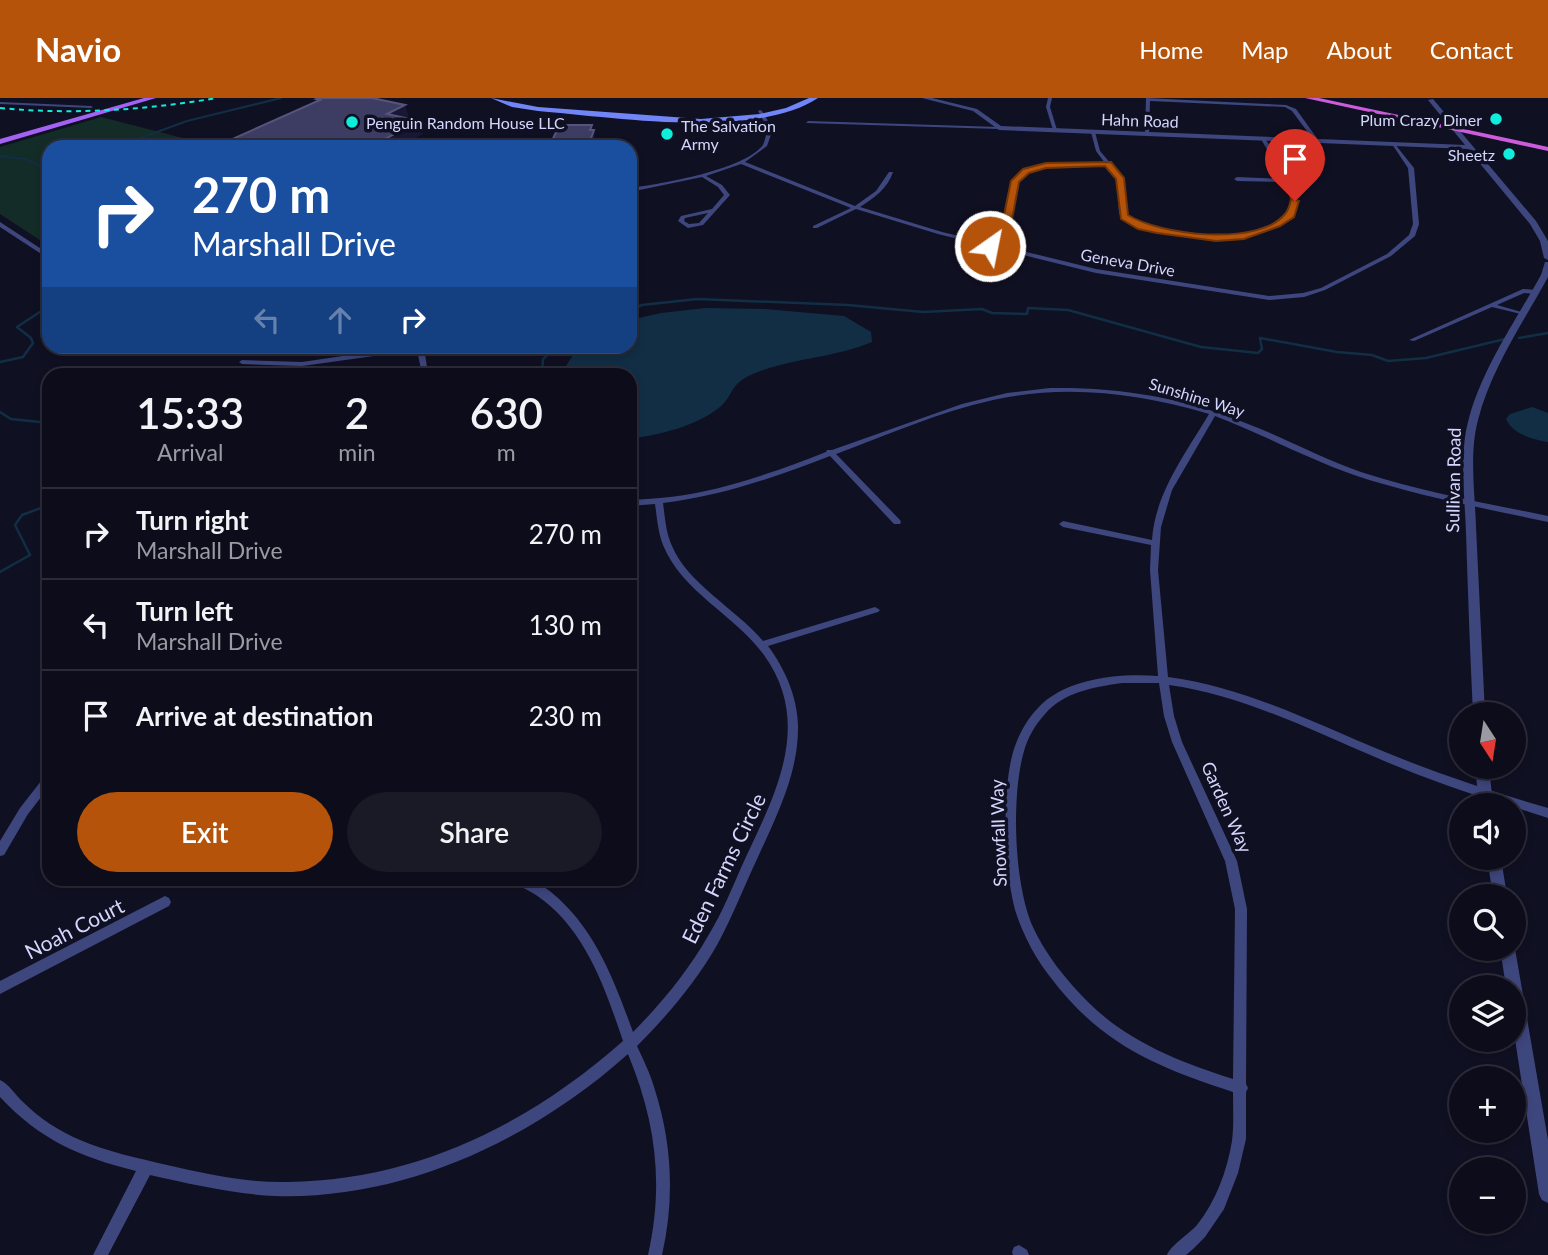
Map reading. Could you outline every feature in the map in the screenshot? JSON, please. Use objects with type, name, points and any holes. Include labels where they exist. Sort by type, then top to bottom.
[{"type":"highway","points":[[1309,98],[1548,143]]},
{"type":"highway","points":[[1334,98],[1425,117],[1481,135],[1548,149]]},
{"type":"highway","points":[[1425,117],[1442,114]]},
{"type":"highway","points":[[1467,144],[1468,137],[1481,135]]},
{"type":"main road","points":[[0,142],[92,111],[119,108],[152,98]]},
{"type":"main road","points":[[495,98],[514,104],[564,111],[677,119],[716,119],[762,112],[815,98]]},
{"type":"main road","points":[[762,112],[802,98]]},
{"type":"street","points":[[925,98],[975,110],[999,128]]},
{"type":"street","points":[[1049,98],[1048,107],[1055,130]]},
{"type":"street","points":[[1429,99],[1444,98]]},
{"type":"street","points":[[1147,134],[1148,99],[1281,105],[1294,109],[1317,141]]},
{"type":"street","points":[[1429,99],[1533,223],[1544,241],[1548,258]]},
{"type":"street","points":[[0,103],[92,111]]},
{"type":"street","points":[[637,189],[704,177],[741,162],[760,148],[769,135],[771,124],[762,112]]},
{"type":"street","name":"Hahn Road","points":[[808,122],[1394,144],[1467,144]]},
{"type":"street","points":[[1093,132],[1098,151],[1120,178],[1122,213],[1128,220],[1148,229],[1216,238],[1237,238],[1252,234],[1290,215],[1295,207],[1288,181],[1263,139]]},
{"type":"street","name":"Geneva Drive","points":[[741,162],[855,207],[990,246],[1096,271],[1248,296],[1276,298],[1313,293],[1389,255],[1412,236],[1416,224],[1410,168],[1394,144]]},
{"type":"street","points":[[990,246],[1006,225],[1015,181],[1020,174],[1046,166],[1108,164]]},
{"type":"street","points":[[815,227],[874,195],[891,173]]},
{"type":"street","points":[[704,177],[726,191],[727,195],[713,210],[698,225],[688,226],[681,222],[684,217],[713,210]]},
{"type":"street","points":[[1237,179],[1288,181]]},
{"type":"street","points":[[0,224],[42,252]]},
{"type":"street","name":"Sullivan Road","points":[[1479,702],[1469,449],[1475,412],[1548,264]]},
{"type":"street","points":[[1412,340],[1523,291],[1536,292]]},
{"type":"street","points":[[1490,305],[1522,314]]},
{"type":"street","points":[[242,362],[302,364],[371,354]]},
{"type":"street","name":"Sunshine Way","points":[[637,503],[733,487],[975,402],[1040,391],[1083,389],[1149,396],[1213,413],[1356,472],[1548,519]]},
{"type":"street","name":"Garden Way","points":[[1174,1255],[1203,1229],[1222,1202],[1240,1139],[1242,940],[1237,884],[1223,839],[1177,742],[1169,716],[1163,679],[1154,543],[1168,490],[1213,413]]},
{"type":"street","points":[[830,452],[897,522]]},
{"type":"street","name":"Eden Farms Circle","points":[[0,1087],[34,1123],[64,1141],[97,1154],[223,1184],[290,1189],[385,1177],[433,1164],[477,1146],[559,1100],[630,1044],[679,988],[714,938],[783,789],[793,745],[792,705],[780,670],[763,644],[680,567],[666,542],[659,501]]},
{"type":"street","points":[[1063,524],[1154,543]]},
{"type":"street","points":[[763,644],[876,610]]},
{"type":"street","name":"Snowfall Way","points":[[1241,1088],[1196,1073],[1141,1049],[1085,1008],[1062,982],[1032,937],[1015,881],[1011,780],[1021,740],[1033,719],[1044,708],[1075,689],[1122,679],[1163,679],[1194,685],[1252,703],[1469,793]]},
{"type":"street","points":[[0,851],[24,811],[42,788]]},
{"type":"street","name":"Snowfall Way","points":[[1526,808],[1548,813]]},
{"type":"street","points":[[532,886],[558,904],[588,940],[607,975],[630,1044],[648,1087],[661,1141],[665,1194],[661,1233],[654,1255]]},
{"type":"street","name":"Noah Court","points":[[0,988],[165,902]]},
{"type":"street","points":[[1511,961],[1542,1118],[1548,1194]]},
{"type":"street","points":[[100,1255],[146,1167]]},
{"type":"green space","points":[[101,117],[183,140],[42,140],[42,241],[0,214],[0,147]]},
{"type":"water","points":[[706,308],[765,309],[844,316],[871,332],[872,342],[843,352],[782,364],[753,374],[739,382],[720,407],[700,420],[666,432],[637,438],[637,368],[565,368],[574,354],[637,354],[637,318]]},
{"type":"water","points":[[1532,407],[1548,413],[1548,442],[1518,433],[1506,419],[1510,414]]},
{"type":"building","name":"Penguin Random House LLC","points":[[372,98],[405,105],[387,114],[419,121],[383,140],[230,140],[320,100],[316,99]]},
{"type":"building","points":[[565,125],[592,125],[590,130],[594,130],[590,140],[552,140],[557,130],[563,130]]},
{"type":"waterway","points":[[135,140],[187,121],[281,98]]},
{"type":"waterway","points":[[0,156],[25,159],[42,166]]},
{"type":"waterway","points":[[637,307],[697,299],[848,305],[923,312],[982,309],[992,313],[1027,314],[1028,308],[1068,310],[1201,347],[1258,353],[1262,349],[1260,338],[1337,352],[1372,355],[1388,361],[1426,358],[1505,339]]},
{"type":"waterway","points":[[0,362],[23,357],[33,343],[31,338],[17,327],[42,311]]},
{"type":"waterway","points":[[1519,338],[1548,333]]},
{"type":"waterway","points":[[542,368],[543,359],[549,354]]},
{"type":"waterway","points":[[0,412],[11,419],[42,422]]},
{"type":"waterway","points":[[0,572],[30,555],[15,525],[22,515],[42,508]]},
{"type":"railway","points":[[0,108],[109,110],[217,98]]},
{"type":"place","name":"Plum Crazy Diner","points":[[1496,119]]},
{"type":"place","name":"Penguin Random House LLC","points":[[352,122]]},
{"type":"place","name":"The Salvation Army","points":[[667,134]]},
{"type":"place","name":"Sheetz","points":[[1509,154]]},
{"type":"route","points":[[990,246],[1009,218],[1015,181],[1026,171],[1046,166],[1108,164],[1120,178],[1124,217],[1133,224],[1157,230],[1229,239],[1244,236],[1277,224],[1294,211],[1295,201]]}]
